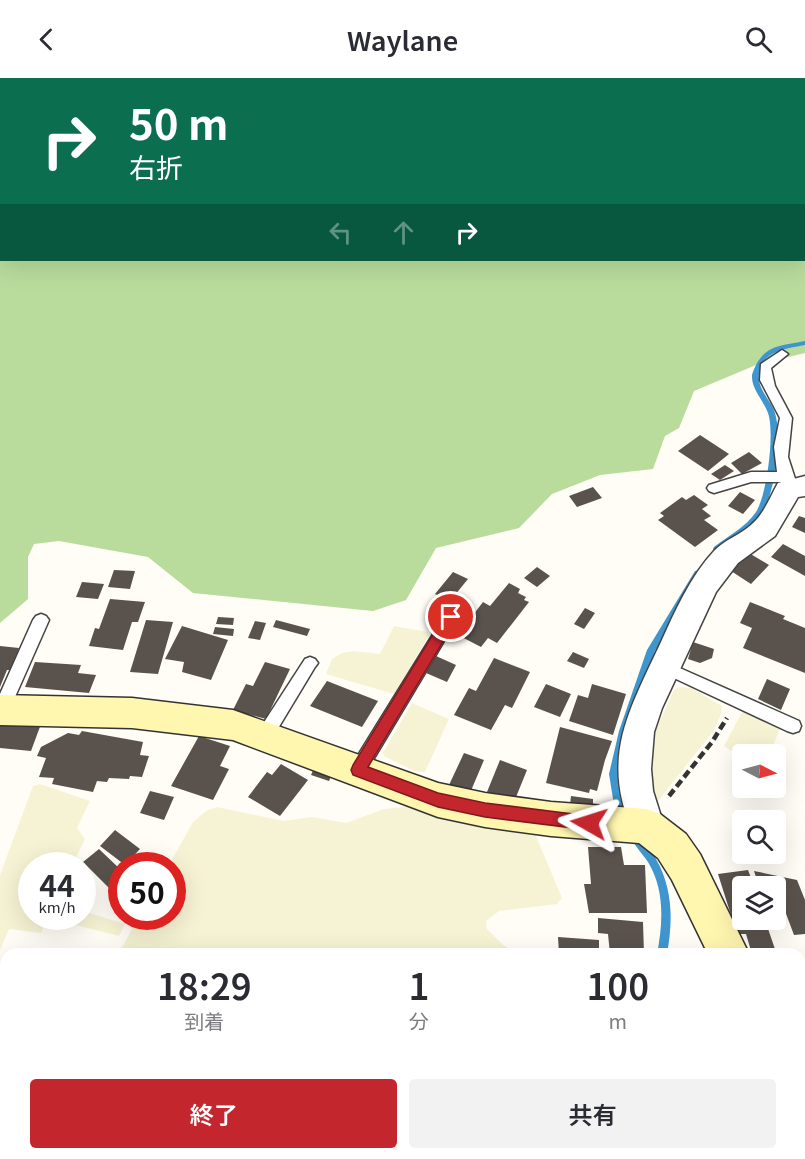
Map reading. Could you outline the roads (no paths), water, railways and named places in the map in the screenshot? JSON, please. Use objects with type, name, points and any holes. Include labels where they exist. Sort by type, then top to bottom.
[{"type":"main road","points":[[0,710],[132,713],[233,725],[438,800],[485,810],[638,827],[672,846],[686,867],[726,948]]},
{"type":"street","points":[[638,827],[634,770],[638,730],[664,667],[681,630],[711,576],[724,558],[761,534],[771,522],[790,482]]},
{"type":"lane","points":[[714,488],[763,476],[790,482],[781,448],[786,422],[785,414],[767,384],[764,374],[765,367],[782,354]]},
{"type":"lane","points":[[358,770],[451,617]]},
{"type":"lane","points":[[0,710],[41,620]]},
{"type":"lane","points":[[265,735],[310,663]]},
{"type":"lane","points":[[664,667],[739,699],[793,726]]},
{"type":"waterway","points":[[717,549],[754,520],[762,508],[768,489],[774,426],[772,412],[756,381],[757,370],[772,350],[805,343]]},
{"type":"waterway","points":[[624,815],[619,805],[614,774],[623,731],[651,650],[698,573]]},
{"type":"waterway","points":[[634,835],[651,858],[665,896],[666,930],[663,948]]}]
